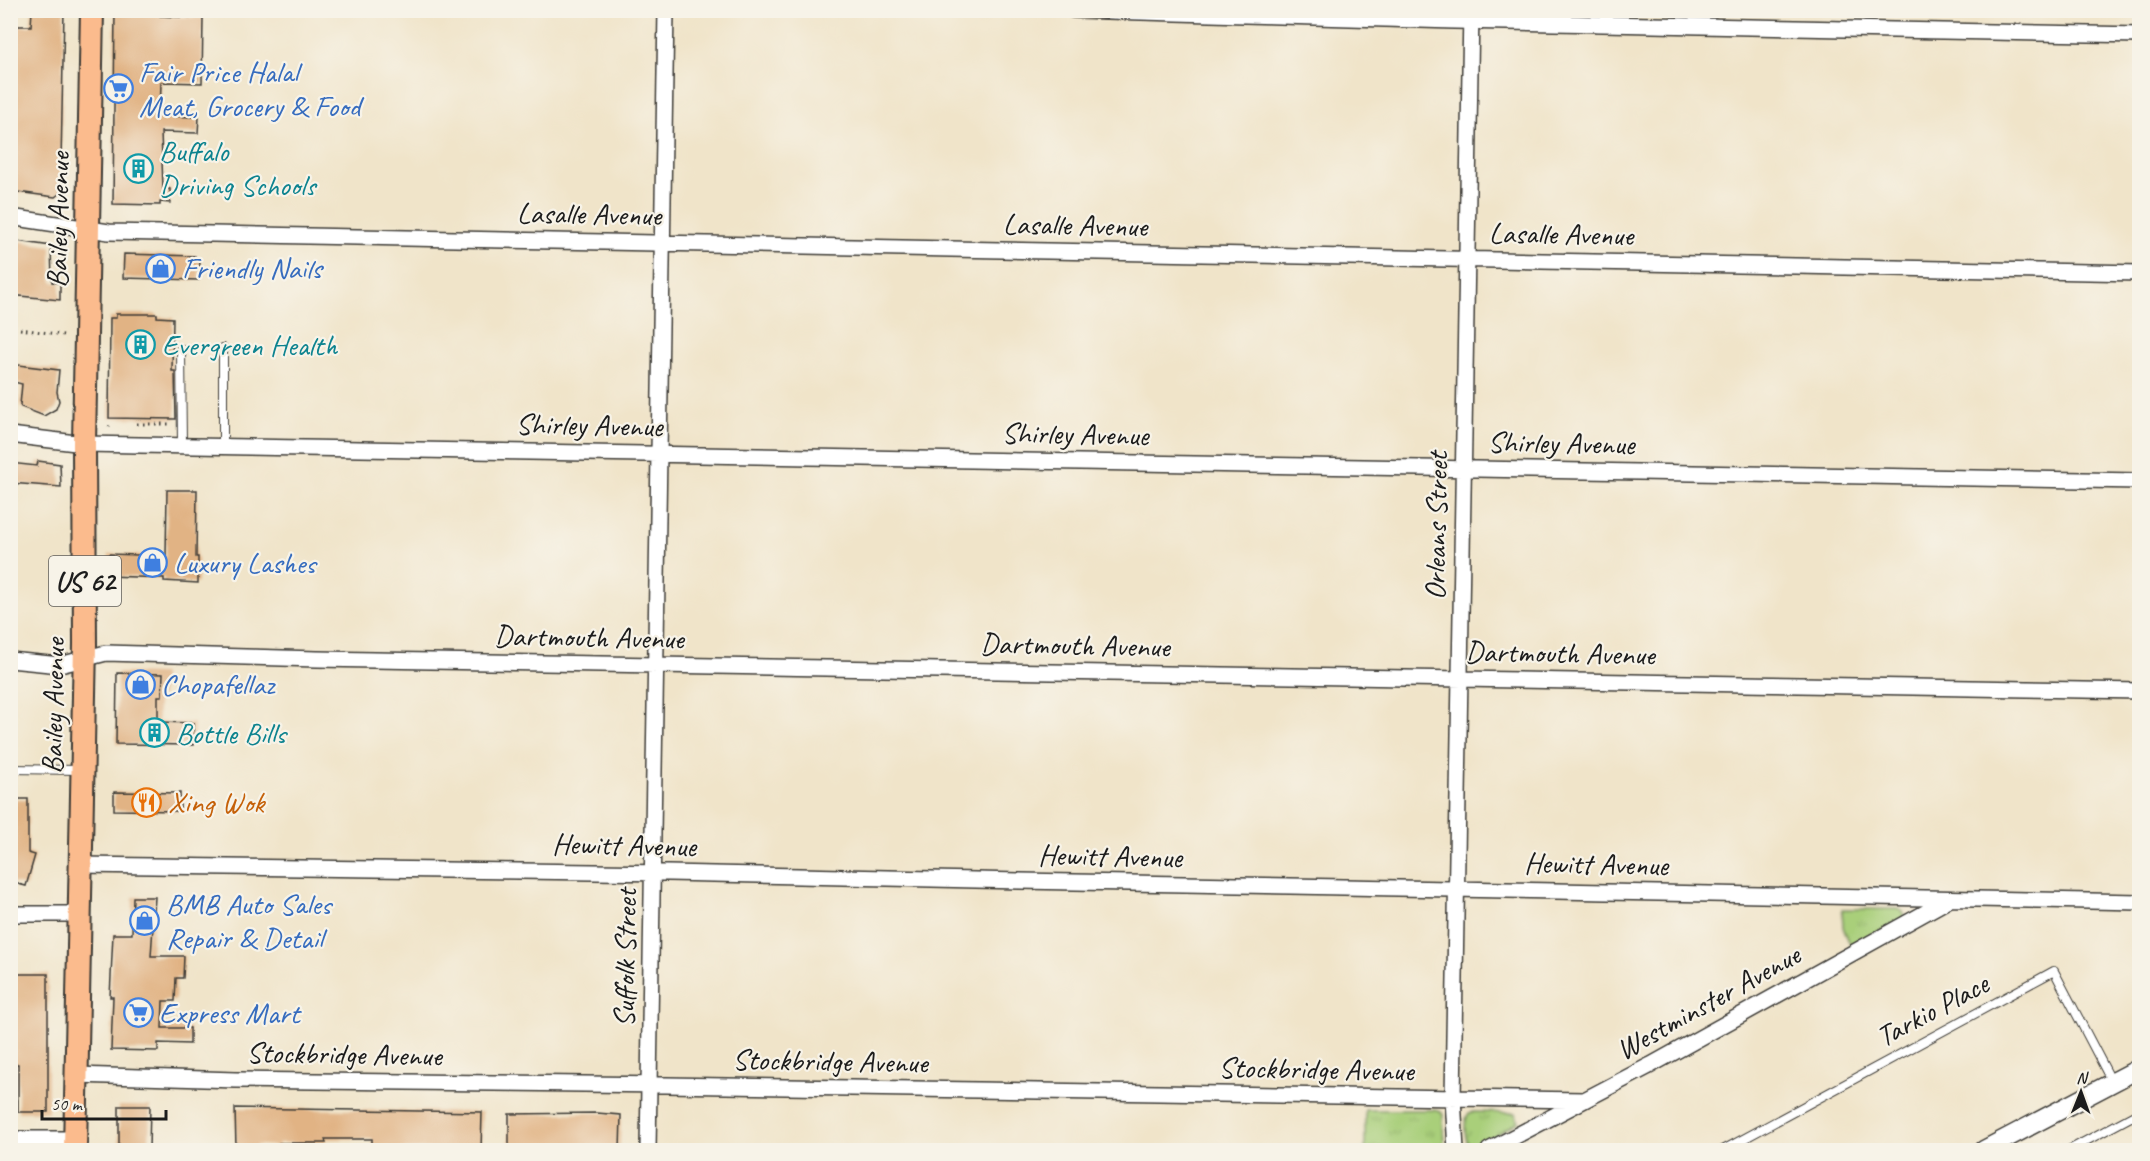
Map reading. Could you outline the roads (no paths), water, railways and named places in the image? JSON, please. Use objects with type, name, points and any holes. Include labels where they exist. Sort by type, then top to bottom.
[{"type":"main road","name":"Bailey Avenue","points":[[75,1145],[92,10]]},
{"type":"street","name":"Suffolk Street","points":[[648,1150],[666,10]]},
{"type":"street","points":[[1074,10],[1470,16],[2139,35]]},
{"type":"street","name":"Orleans Street","points":[[1456,1150],[1453,1098],[1470,16]]},
{"type":"street","name":"Lasalle Avenue","points":[[10,217],[121,232],[2139,273]]},
{"type":"street","name":"Shirley Avenue","points":[[10,435],[84,444],[2139,481]]},
{"type":"street","name":"Dartmouth Avenue","points":[[10,660],[60,665],[106,653],[317,659],[2139,691]]},
{"type":"street","name":"Hewitt Avenue","points":[[80,865],[654,872],[1032,882],[2139,902]]},
{"type":"street","name":"Westminster Avenue","points":[[1489,1150],[1681,1048],[1951,898]]},
{"type":"street","points":[[10,914],[79,914]]},
{"type":"street","points":[[1984,1150],[2010,1144],[2139,1068]]},
{"type":"street","name":"Stockbridge Avenue","points":[[76,1075],[236,1080],[1584,1100]]},
{"type":"street","points":[[10,1139],[75,1145]]},
{"type":"lane","points":[[223,348],[223,446]]},
{"type":"lane","points":[[181,349],[182,445]]},
{"type":"lane","points":[[10,769],[82,770]]},
{"type":"lane","name":"Tarkio Place","points":[[1723,1150],[2054,972],[2112,1082]]},
{"type":"lane","points":[[2069,1150],[2139,1112]]},
{"type":"lane","points":[[2134,1150],[2139,1148]]},
{"type":"place","name":"Fair Price Halal Meat, Grocery & Food","points":[[118,89]]},
{"type":"place","name":"Buffalo Driving Schools","points":[[138,168]]},
{"type":"place","name":"Friendly Nails","points":[[161,268]]},
{"type":"place","name":"Evergreen Health","points":[[141,345]]},
{"type":"place","name":"Luxury Lashes","points":[[153,563]]},
{"type":"place","name":"Chopafellaz","points":[[140,684]]},
{"type":"place","name":"Bottle Bills","points":[[155,733]]},
{"type":"place","name":"Xing Wok","points":[[147,802]]},
{"type":"place","name":"BMB Auto Sales Repair & Detail","points":[[145,921]]},
{"type":"place","name":"Express Mart","points":[[138,1013]]}]
